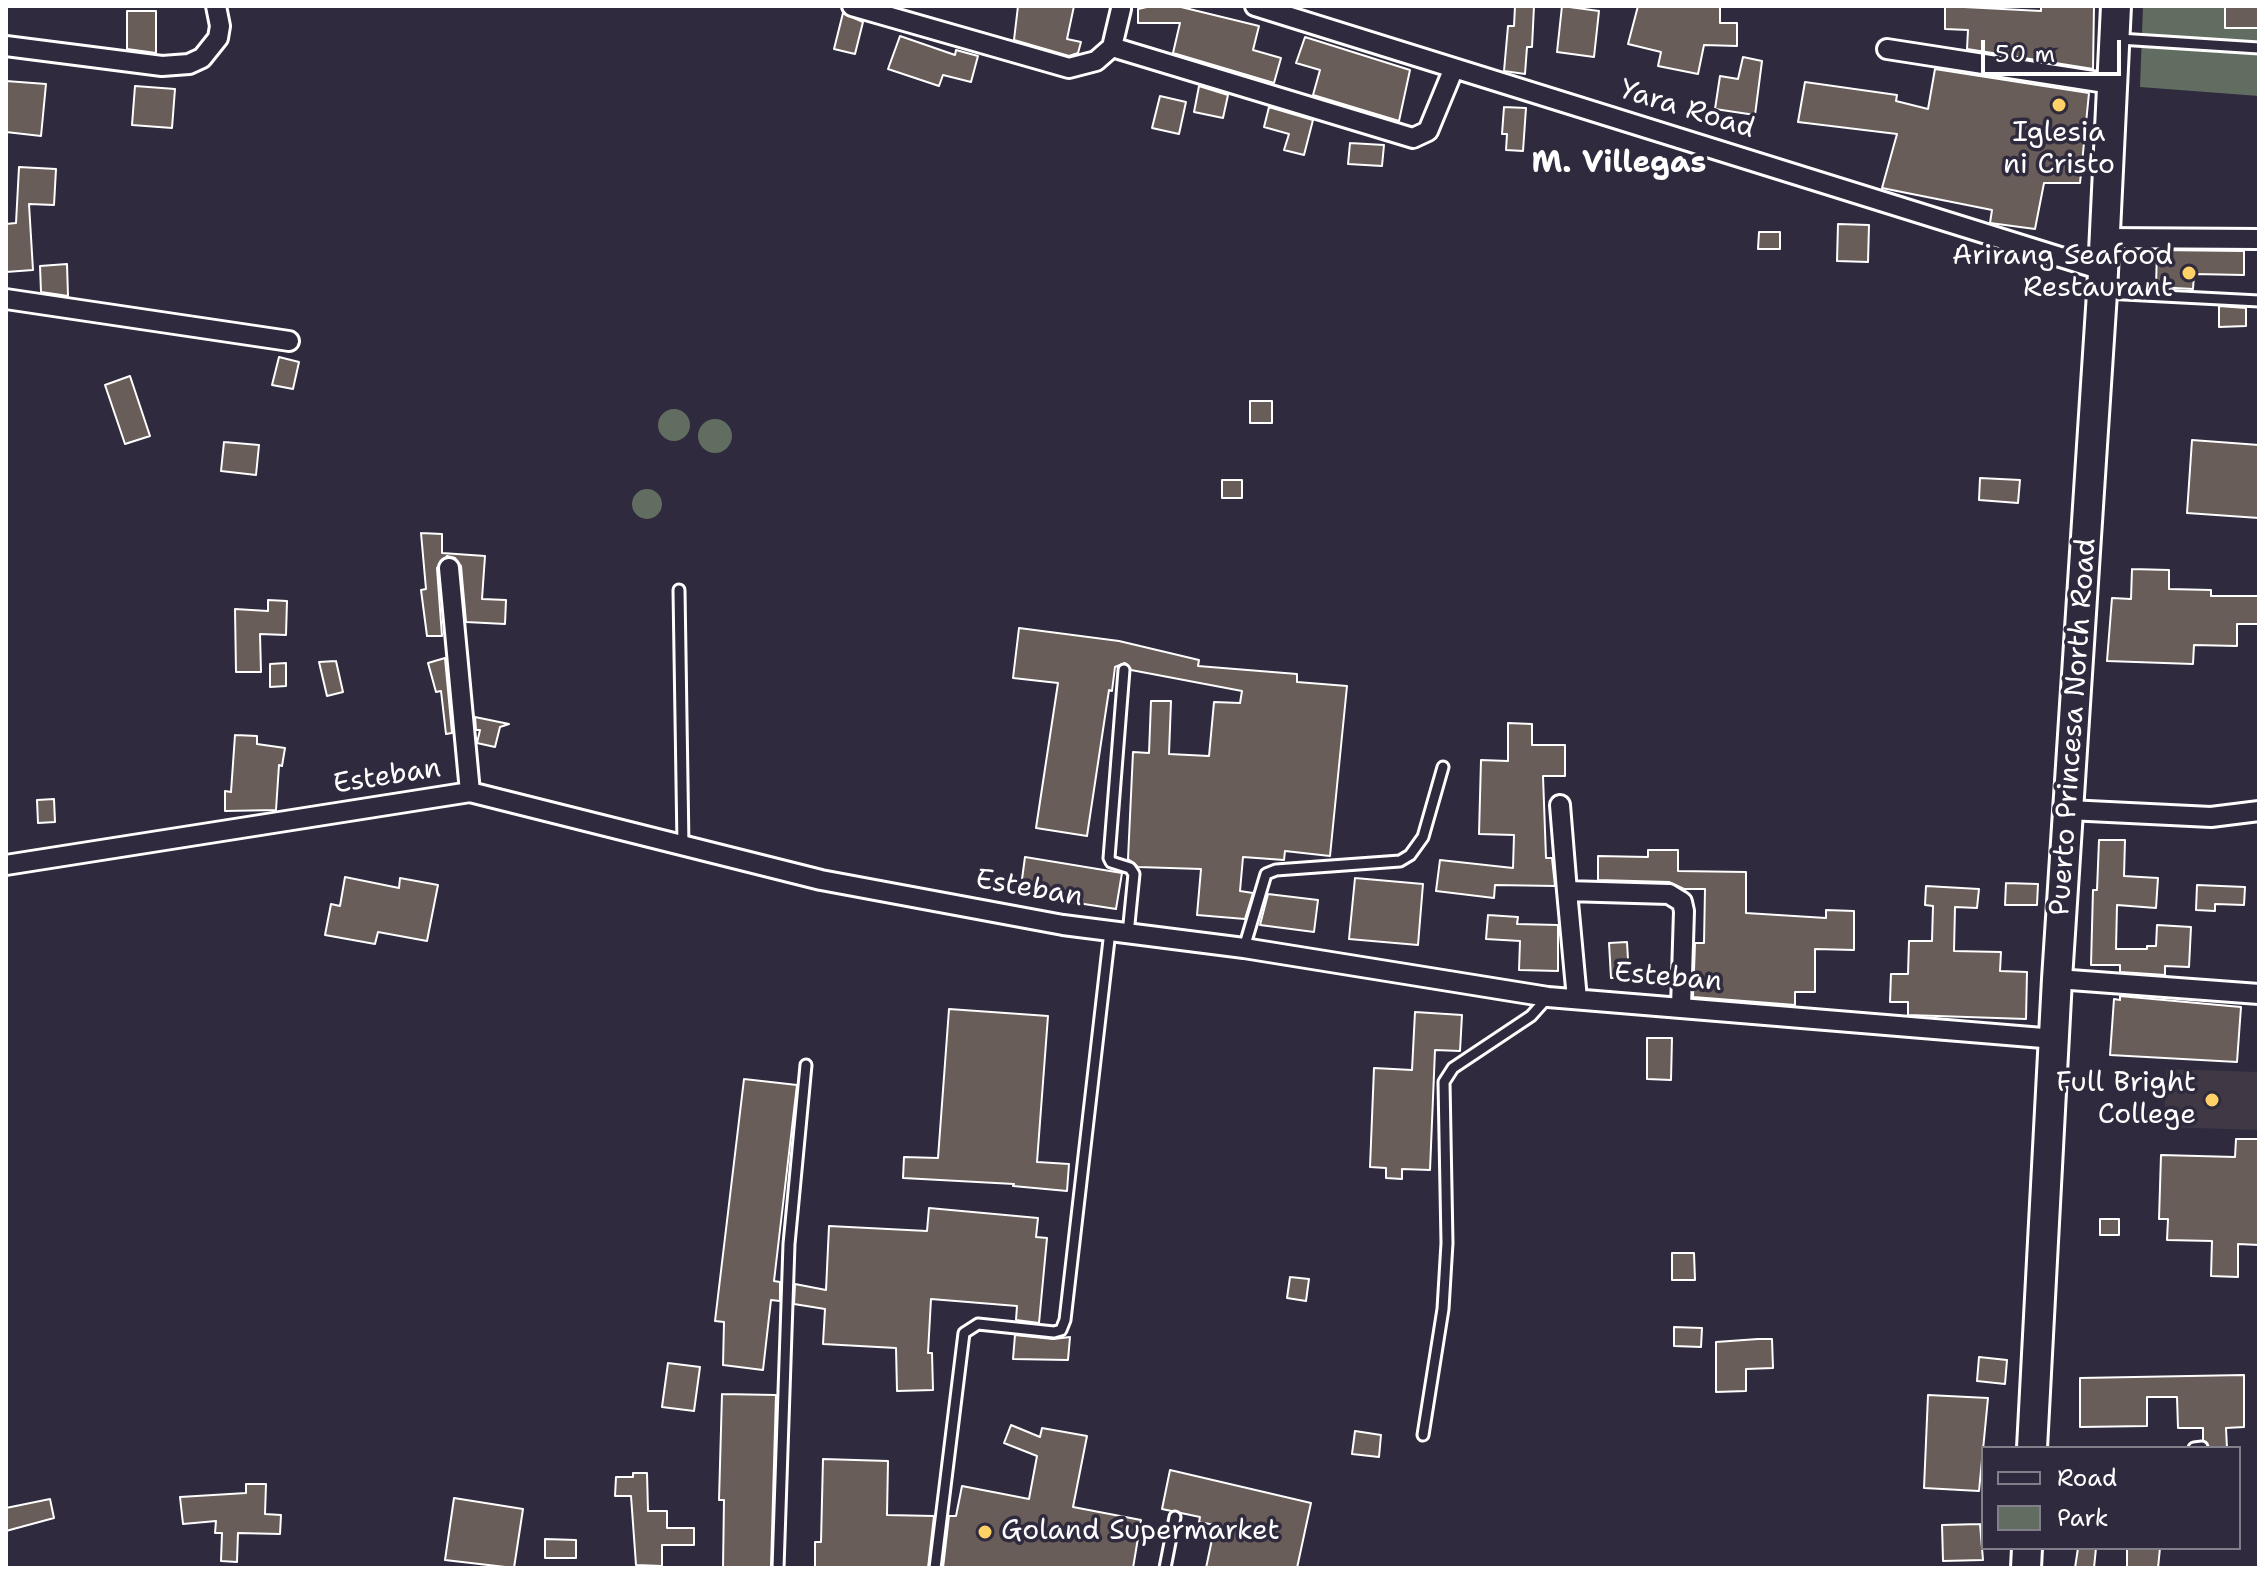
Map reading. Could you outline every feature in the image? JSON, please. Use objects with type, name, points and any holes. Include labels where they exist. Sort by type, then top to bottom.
[{"type":"main road","name":"Puerto Princesa North Road","points":[[2032,1446],[2116,6]]},
{"type":"street","points":[[6,46],[162,66],[189,64],[202,58],[218,38],[220,26],[216,6]]},
{"type":"street","points":[[852,6],[1055,67],[1082,66],[1096,61],[1112,47],[1119,7]]},
{"type":"street","name":"Yara Road","points":[[1255,6],[1454,68],[2102,281]]},
{"type":"street","points":[[1112,47],[1413,138],[1428,131],[1454,68]]},
{"type":"street","points":[[1887,49],[2112,84]]},
{"type":"street","points":[[2104,238],[2259,239]]},
{"type":"street","points":[[6,299],[289,341]]},
{"type":"street","points":[[449,568],[470,792]]},
{"type":"street","name":"Esteban","points":[[6,865],[470,792],[821,880],[1119,932],[1244,948],[1548,997],[2055,1039]]},
{"type":"street","points":[[1560,805],[1577,999]]},
{"type":"street","points":[[2068,810],[2211,817],[2259,811]]},
{"type":"street","points":[[1567,891],[1669,894],[1682,902],[1681,1007]]},
{"type":"street","points":[[2057,979],[2259,994]]},
{"type":"lane","points":[[2114,38],[2259,48]]},
{"type":"lane","points":[[2102,281],[2259,301]]},
{"type":"lane","points":[[679,590],[683,846]]},
{"type":"lane","points":[[935,1568],[964,1333],[978,1324],[1054,1332],[1061,1330],[1065,1320],[1119,932],[1134,874],[1130,868],[1111,862],[1109,858],[1124,670]]},
{"type":"lane","points":[[1244,948],[1266,874],[1276,870],[1400,861],[1410,855],[1423,837],[1443,767]]},
{"type":"lane","points":[[1423,1435],[1444,1283],[1444,1082],[1453,1068],[1531,1016],[1548,997]]},
{"type":"lane","points":[[778,1568],[789,1244],[806,1065]]},
{"type":"lane","points":[[1165,1568],[1175,1517]]},
{"type":"shaded area","name":"Full Bright College","points":[[2166,1069],[2259,1072],[2259,1130],[2164,1127]]},
{"type":"green space","points":[[2143,6],[2259,6],[2259,96],[2140,87]]},
{"type":"green space","points":[[674,409],[685,414],[690,425],[685,436],[674,441],[663,436],[658,425],[663,414]]},
{"type":"green space","points":[[715,419],[727,424],[732,436],[727,448],[715,453],[703,448],[698,436],[703,424]]},
{"type":"green space","points":[[647,489],[658,493],[662,504],[658,515],[647,519],[636,515],[632,504],[636,493]]},
{"type":"building","points":[[1018,6],[1074,6],[1067,39],[1081,42],[1078,53],[1069,56],[1014,40]]},
{"type":"building","points":[[1177,6],[1259,26],[1253,50],[1281,58],[1274,83],[1173,53],[1180,23],[1138,23],[1138,9]]},
{"type":"building","points":[[1515,6],[1534,6],[1532,47],[1527,47],[1525,74],[1504,71],[1508,26],[1514,26]]},
{"type":"building","points":[[1562,6],[1599,11],[1594,57],[1557,52]]},
{"type":"building","points":[[1638,6],[1720,6],[1720,23],[1737,23],[1737,46],[1704,45],[1698,74],[1658,66],[1661,52],[1628,44]]},
{"type":"building","points":[[1945,6],[2041,11],[2041,6],[2094,6],[2093,69],[1967,49],[1968,30],[1945,29]]},
{"type":"building","points":[[2225,6],[2259,6],[2259,28],[2225,28]]},
{"type":"building","points":[[127,11],[156,11],[156,53],[127,49]]},
{"type":"building","points":[[843,13],[863,22],[855,54],[834,49]]},
{"type":"building","points":[[900,36],[955,55],[956,50],[978,56],[971,82],[943,75],[939,86],[888,69]]},
{"type":"building","points":[[1305,37],[1410,70],[1399,121],[1313,95],[1320,70],[1296,63]]},
{"type":"building","points":[[1743,57],[1762,61],[1755,115],[1715,109],[1720,76],[1738,79]]},
{"type":"building","points":[[1935,69],[2089,93],[2080,183],[2044,183],[2035,229],[1990,223],[1992,210],[1882,188],[1897,134],[1798,122],[1805,82],[1897,95],[1896,101],[1928,109]]},
{"type":"building","points":[[6,81],[46,84],[41,136],[6,132]]},
{"type":"building","points":[[135,86],[175,89],[172,128],[132,125]]},
{"type":"building","points":[[1199,86],[1228,95],[1223,118],[1194,112]]},
{"type":"building","points":[[1160,96],[1186,102],[1179,134],[1152,128]]},
{"type":"building","points":[[1269,107],[1313,120],[1304,155],[1284,150],[1289,134],[1264,127]]},
{"type":"building","points":[[1504,107],[1526,108],[1523,151],[1506,150],[1507,134],[1502,134]]},
{"type":"building","points":[[1350,143],[1384,145],[1382,166],[1348,164]]},
{"type":"building","points":[[19,167],[56,169],[54,205],[29,204],[33,270],[6,272],[6,224],[16,223]]},
{"type":"building","points":[[1838,224],[1869,225],[1868,262],[1837,261]]},
{"type":"building","points":[[1759,232],[1780,232],[1780,249],[1758,249]]},
{"type":"building","points":[[2157,250],[2244,251],[2244,275],[2194,274],[2193,289],[2156,287]]},
{"type":"building","points":[[67,264],[68,296],[41,292],[40,266]]},
{"type":"building","points":[[2219,306],[2246,308],[2246,326],[2219,327]]},
{"type":"building","points":[[279,357],[299,362],[293,389],[272,385]]},
{"type":"building","points":[[130,376],[150,436],[125,444],[105,385]]},
{"type":"building","points":[[1250,401],[1272,401],[1272,423],[1250,423]]},
{"type":"building","points":[[2192,440],[2259,445],[2259,518],[2187,513]]},
{"type":"building","points":[[224,442],[259,445],[256,475],[221,471]]},
{"type":"building","points":[[1980,478],[2020,480],[2018,503],[1979,500]]},
{"type":"building","points":[[1222,480],[1242,480],[1242,498],[1222,498]]},
{"type":"building","points":[[421,533],[442,534],[442,553],[485,556],[482,599],[506,600],[505,624],[466,622],[461,566],[455,558],[447,556],[437,568],[442,636],[427,636],[421,590],[426,589]]},
{"type":"building","points":[[2132,569],[2169,570],[2169,589],[2211,590],[2211,596],[2259,596],[2259,624],[2237,624],[2237,646],[2194,645],[2193,664],[2107,661],[2112,598],[2131,599]]},
{"type":"building","points":[[268,600],[287,601],[286,635],[260,634],[261,672],[236,672],[235,609],[268,611]]},
{"type":"building","points":[[1019,628],[1119,641],[1199,660],[1198,666],[1297,674],[1297,682],[1347,686],[1330,856],[1285,851],[1284,860],[1243,857],[1240,891],[1253,893],[1245,919],[1197,915],[1201,869],[1138,867],[1128,859],[1133,752],[1149,753],[1151,701],[1171,701],[1169,754],[1209,756],[1214,702],[1240,703],[1242,691],[1131,670],[1125,663],[1115,667],[1112,691],[1109,690],[1087,836],[1036,828],[1058,683],[1013,678]]},
{"type":"building","points":[[445,658],[452,733],[446,734],[441,691],[436,692],[428,663]]},
{"type":"building","points":[[336,661],[343,692],[327,696],[319,662]]},
{"type":"building","points":[[286,663],[286,686],[270,687],[270,664]]},
{"type":"building","points":[[475,717],[509,724],[500,727],[495,747],[477,743],[480,730],[476,730]]},
{"type":"building","points":[[1508,723],[1532,724],[1532,745],[1565,745],[1565,776],[1543,776],[1546,858],[1552,858],[1555,886],[1495,885],[1494,898],[1436,891],[1440,860],[1513,868],[1514,835],[1479,834],[1481,760],[1508,761]]},
{"type":"building","points":[[235,735],[257,736],[257,744],[285,748],[282,766],[279,765],[276,810],[225,811],[225,791],[231,792]]},
{"type":"building","points":[[54,799],[55,822],[38,823],[37,800]]},
{"type":"building","points":[[2099,840],[2125,840],[2124,876],[2158,878],[2156,908],[2117,905],[2116,949],[2156,946],[2157,925],[2191,927],[2189,967],[2165,966],[2165,975],[2120,972],[2120,965],[2091,965],[2093,890],[2097,890]]},
{"type":"building","points":[[1648,850],[1678,850],[1678,871],[1746,872],[1746,913],[1826,918],[1826,910],[1854,911],[1854,950],[1815,949],[1815,992],[1795,992],[1795,1005],[1693,997],[1695,943],[1704,943],[1705,889],[1684,889],[1669,882],[1598,880],[1598,856],[1648,857]]},
{"type":"building","points":[[1025,857],[1122,873],[1116,909],[1020,894]]},
{"type":"building","points":[[345,877],[399,888],[400,878],[438,885],[427,941],[378,932],[375,944],[325,935],[331,904],[340,906]]},
{"type":"building","points":[[1355,878],[1423,884],[1418,945],[1349,939]]},
{"type":"building","points":[[2006,883],[2038,884],[2037,905],[2005,905]]},
{"type":"building","points":[[2197,885],[2245,887],[2244,905],[2215,904],[2215,911],[2196,910]]},
{"type":"building","points":[[1926,886],[1979,889],[1977,908],[1955,907],[1954,951],[2001,952],[2000,971],[2027,972],[2026,1019],[1908,1015],[1908,1002],[1890,1002],[1891,974],[1908,974],[1909,941],[1932,941],[1933,906],[1925,905]]},
{"type":"building","points":[[1268,894],[1318,900],[1314,932],[1260,925]]},
{"type":"building","points":[[1488,915],[1518,917],[1517,924],[1558,925],[1558,971],[1519,970],[1520,941],[1486,939]]},
{"type":"building","points":[[1627,942],[1629,977],[1611,978],[1609,943]]},
{"type":"building","points":[[2120,996],[2241,1007],[2237,1062],[2110,1055],[2114,999],[2120,1000]]},
{"type":"building","points":[[949,1009],[1048,1016],[1037,1162],[1069,1164],[1067,1191],[1014,1184],[903,1178],[904,1157],[938,1158]]},
{"type":"building","points":[[1415,1012],[1462,1015],[1460,1051],[1435,1050],[1430,1170],[1402,1169],[1402,1179],[1386,1178],[1386,1168],[1370,1167],[1374,1068],[1412,1070]]},
{"type":"building","points":[[1647,1038],[1672,1038],[1671,1080],[1647,1079]]},
{"type":"building","points":[[744,1079],[797,1085],[774,1281],[780,1282],[780,1301],[771,1300],[763,1370],[723,1365],[724,1322],[715,1321]]},
{"type":"building","points":[[2236,1139],[2259,1139],[2259,1245],[2238,1244],[2238,1277],[2211,1276],[2212,1241],[2167,1240],[2168,1219],[2159,1219],[2161,1155],[2235,1157]]},
{"type":"building","points":[[929,1208],[1038,1218],[1036,1237],[1047,1238],[1039,1323],[1016,1320],[1017,1306],[931,1299],[928,1353],[932,1353],[933,1390],[897,1391],[896,1348],[823,1344],[825,1309],[794,1304],[795,1284],[826,1290],[829,1226],[927,1231]]},
{"type":"building","points":[[2100,1219],[2119,1219],[2119,1235],[2100,1235]]},
{"type":"building","points":[[1672,1253],[1694,1253],[1695,1280],[1672,1280]]},
{"type":"building","points":[[1290,1277],[1309,1279],[1306,1301],[1287,1298]]},
{"type":"building","points":[[1674,1327],[1702,1328],[1701,1347],[1674,1346]]},
{"type":"building","points":[[1015,1335],[1053,1339],[1070,1337],[1068,1360],[1013,1359]]},
{"type":"building","points":[[1772,1339],[1773,1368],[1746,1369],[1746,1391],[1716,1392],[1716,1342]]},
{"type":"building","points":[[1979,1357],[2007,1360],[2005,1384],[1977,1381]]},
{"type":"building","points":[[668,1363],[700,1367],[694,1411],[662,1407]]},
{"type":"building","points":[[2244,1375],[2244,1427],[2226,1428],[2227,1446],[2208,1446],[2203,1440],[2203,1428],[2178,1428],[2177,1397],[2147,1397],[2147,1426],[2080,1427],[2080,1378]]},
{"type":"building","points":[[722,1394],[776,1395],[771,1568],[723,1568],[724,1500],[719,1500]]},
{"type":"building","points":[[1928,1395],[1988,1398],[1979,1491],[1924,1488]]},
{"type":"building","points":[[1011,1425],[1040,1437],[1042,1428],[1087,1436],[1073,1507],[1141,1520],[1133,1568],[943,1568],[949,1516],[956,1516],[962,1486],[1029,1499],[1037,1456],[1004,1443]]},
{"type":"building","points":[[1355,1431],[1381,1435],[1379,1457],[1352,1454]]},
{"type":"building","points":[[823,1459],[888,1461],[887,1515],[934,1516],[928,1568],[815,1568],[815,1542],[821,1542]]},
{"type":"building","points":[[1170,1470],[1311,1503],[1297,1568],[1206,1568],[1215,1525],[1199,1522],[1200,1517],[1162,1509]]},
{"type":"building","points":[[633,1473],[647,1473],[648,1511],[667,1511],[667,1528],[694,1528],[694,1545],[662,1545],[662,1566],[636,1565],[631,1496],[615,1496],[616,1477],[633,1477]]},
{"type":"building","points":[[246,1484],[266,1484],[265,1514],[281,1515],[280,1534],[238,1533],[237,1562],[221,1561],[222,1533],[215,1533],[216,1521],[183,1524],[180,1497],[246,1493]]},
{"type":"building","points":[[454,1498],[523,1509],[514,1568],[445,1560]]},
{"type":"building","points":[[50,1499],[54,1518],[6,1531],[6,1508]]},
{"type":"building","points":[[1980,1524],[1983,1560],[1943,1561],[1942,1525]]},
{"type":"building","points":[[545,1539],[576,1540],[576,1558],[545,1558]]},
{"type":"building","points":[[2078,1550],[2096,1550],[2094,1568],[2075,1568]]},
{"type":"building","points":[[2127,1550],[2160,1550],[2158,1568],[2127,1568]]},
{"type":"place","name":"Iglesia ni Cristo","points":[[2059,105]]},
{"type":"place","name":"Arirang Seafood Restaurant","points":[[2189,273]]},
{"type":"place","name":"Full Bright College","points":[[2212,1100]]},
{"type":"place","name":"Goland Supermarket","points":[[985,1532]]},
{"type":"district","name":"M. Villegas","points":[[1619,164]]}]
